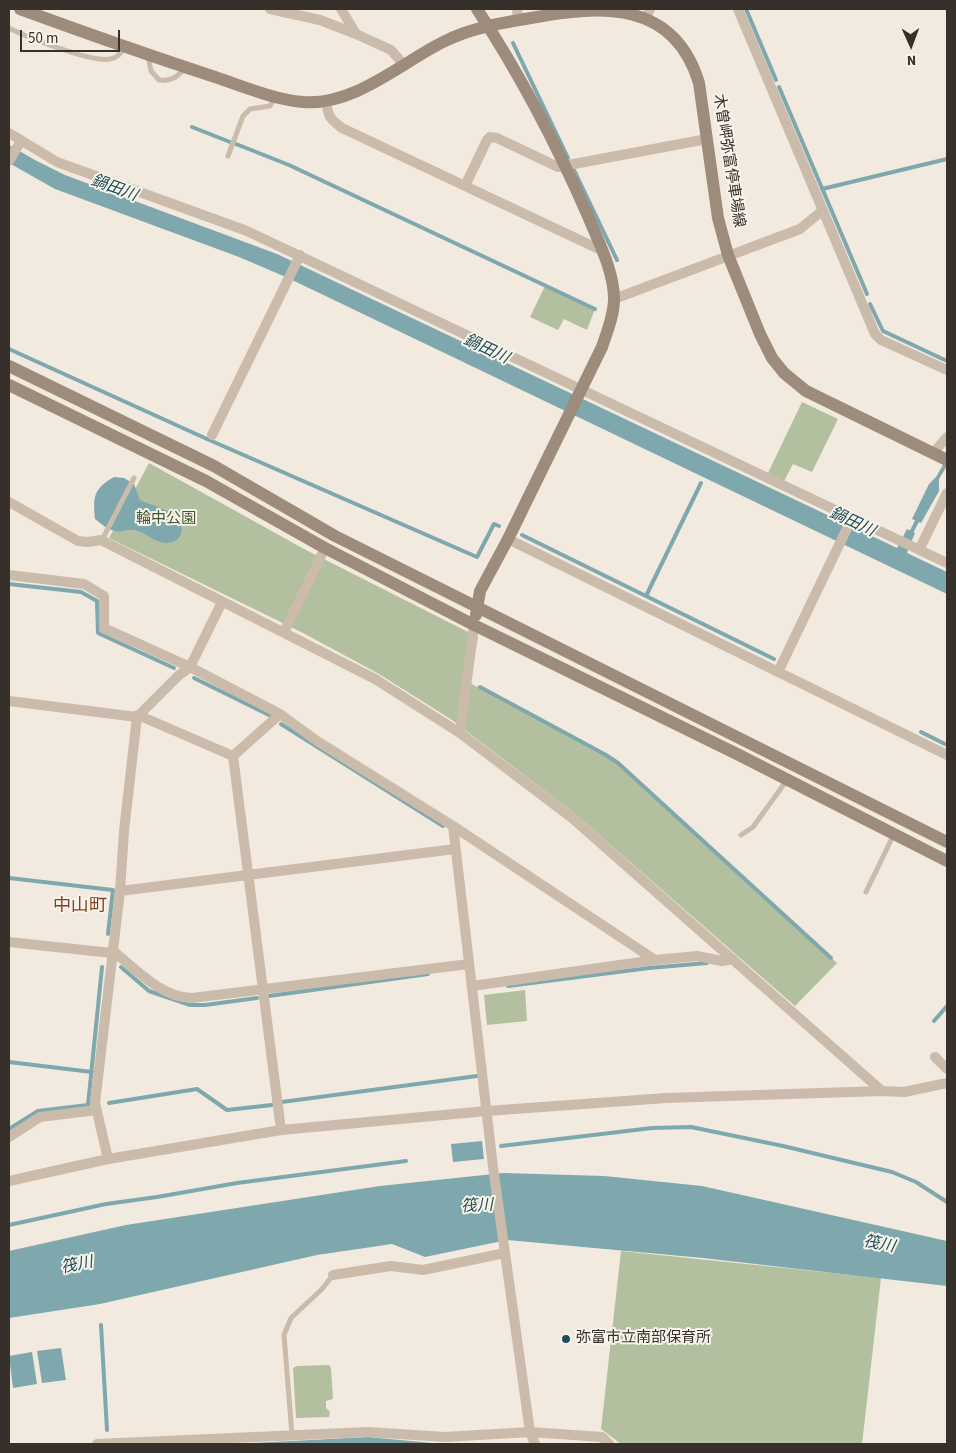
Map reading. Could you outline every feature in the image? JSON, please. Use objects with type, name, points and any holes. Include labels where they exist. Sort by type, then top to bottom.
[{"type":"street","name":"木曽岬弥富停車場線","points":[[20,9],[148,55],[275,97],[304,102],[326,101],[362,88],[444,41],[517,14],[602,10],[648,13],[672,35],[684,49],[694,66],[699,83],[718,218],[728,254],[760,334],[772,358],[784,374],[806,391],[941,456]]},
{"type":"street","points":[[270,9],[320,20],[356,34],[391,50],[404,65]]},
{"type":"street","points":[[341,9],[356,34]]},
{"type":"street","points":[[460,733],[480,591],[508,539],[605,338],[612,314],[614,298],[610,276],[602,251],[566,165],[522,80],[477,9]]},
{"type":"street","points":[[738,9],[875,334],[881,340],[947,370]]},
{"type":"street","points":[[326,101],[327,113],[342,128],[602,251]]},
{"type":"street","points":[[9,133],[20,143],[57,162],[247,231],[298,258],[581,389],[851,520],[916,548],[947,564]]},
{"type":"street","points":[[466,186],[490,137],[558,166],[707,139]]},
{"type":"street","points":[[9,161],[20,143]]},
{"type":"street","points":[[614,298],[728,254],[800,229],[823,210]]},
{"type":"street","points":[[212,435],[298,258]]},
{"type":"street","points":[[9,366],[214,466],[334,536],[747,740],[947,842]]},
{"type":"street","points":[[9,385],[206,482],[325,548],[474,624],[947,861]]},
{"type":"street","points":[[941,456],[947,437]]},
{"type":"street","points":[[916,548],[947,493]]},
{"type":"street","points":[[9,502],[78,541],[88,542],[103,536],[222,602],[375,679],[460,733],[572,818],[882,1091]]},
{"type":"street","points":[[778,672],[851,520]]},
{"type":"street","points":[[508,539],[947,755]]},
{"type":"street","points":[[284,632],[325,548]]},
{"type":"street","points":[[9,575],[84,584],[104,596],[104,628],[190,667],[280,714],[317,741],[453,826],[655,960]]},
{"type":"street","points":[[108,1159],[95,1104],[138,716],[178,676],[190,667],[222,602]]},
{"type":"street","points":[[9,701],[138,716],[233,756]]},
{"type":"street","points":[[233,756],[280,714]]},
{"type":"street","points":[[233,756],[281,1130]]},
{"type":"street","points":[[453,826],[493,1167],[530,1432],[535,1444]]},
{"type":"street","points":[[120,891],[455,849]]},
{"type":"street","points":[[9,942],[112,952],[159,989],[183,998],[263,991],[469,964]]},
{"type":"street","points":[[472,986],[655,960],[697,956],[722,961],[733,958]]},
{"type":"street","points":[[935,1057],[947,1069]]},
{"type":"street","points":[[9,1181],[108,1159],[281,1130],[487,1111],[666,1098],[882,1091],[904,1092],[947,1083]]},
{"type":"street","points":[[9,1136],[40,1117],[96,1110]]},
{"type":"street","points":[[333,1275],[391,1266],[423,1270],[504,1249]]},
{"type":"street","points":[[97,1444],[368,1432],[445,1437],[530,1432],[602,1437],[609,1444]]},
{"type":"lane","points":[[9,28],[51,45],[100,60],[119,56],[125,47]]},
{"type":"lane","points":[[148,55],[151,70],[159,80],[168,80],[175,77],[186,67]]},
{"type":"lane","points":[[228,156],[243,116],[250,109],[270,106],[275,97]]},
{"type":"lane","points":[[103,536],[134,478]]},
{"type":"lane","points":[[741,835],[753,827],[787,780]]},
{"type":"lane","points":[[866,892],[895,834]]},
{"type":"lane","points":[[292,1436],[284,1335],[291,1318],[322,1289],[333,1275]]},
{"type":"green space","points":[[545,286],[595,309],[587,330],[564,319],[558,330],[530,317]]},
{"type":"green space","points":[[802,402],[838,419],[812,472],[793,464],[784,481],[768,473]]},
{"type":"green space","name":"輪中公園","points":[[149,463],[306,550],[478,637],[470,683],[618,763],[837,963],[795,1006],[575,814],[452,720],[379,674],[303,633],[109,538]]},
{"type":"green space","points":[[525,990],[527,1021],[487,1025],[484,995]]},
{"type":"green space","points":[[621,1251],[881,1278],[862,1444],[621,1444],[601,1429]]},
{"type":"green space","points":[[329,1365],[331,1368],[333,1399],[326,1401],[326,1408],[330,1412],[329,1417],[296,1418],[293,1368],[297,1366]]},
{"type":"water","points":[[9,145],[65,175],[277,254],[897,548],[907,529],[915,533],[907,553],[947,572],[947,594],[288,278],[239,257],[55,189],[9,163]]},
{"type":"water","points":[[947,458],[947,466],[939,479],[939,491],[921,523],[912,519],[929,484],[936,477]]},
{"type":"water","points":[[114,477],[124,478],[134,484],[140,500],[161,508],[174,516],[182,527],[179,538],[166,543],[138,531],[120,532],[112,530],[95,519],[94,505],[96,494],[107,481]]},
{"type":"water","points":[[482,1141],[484,1159],[453,1162],[451,1144]]},
{"type":"water","name":"筏川","points":[[503,1173],[604,1176],[702,1186],[947,1241],[947,1286],[703,1258],[507,1240],[425,1257],[392,1244],[317,1255],[100,1304],[9,1318],[9,1251],[126,1225],[380,1186]]},
{"type":"water","points":[[61,1348],[66,1380],[42,1383],[37,1351]]},
{"type":"water","points":[[32,1352],[37,1384],[13,1388],[9,1356]]},
{"type":"water","points":[[368,1437],[443,1444],[234,1444]]},
{"type":"waterway","points":[[746,9],[776,80]]},
{"type":"waterway","points":[[513,43],[568,158]]},
{"type":"waterway","points":[[779,87],[867,294]]},
{"type":"waterway","points":[[192,127],[230,142]]},
{"type":"waterway","points":[[236,144],[289,165],[595,309]]},
{"type":"waterway","points":[[822,189],[947,159]]},
{"type":"waterway","points":[[573,168],[617,260]]},
{"type":"waterway","points":[[870,304],[883,331],[947,361]]},
{"type":"waterway","points":[[9,349],[207,439],[477,557],[494,524],[499,526]]},
{"type":"waterway","points":[[646,596],[701,483]]},
{"type":"waterway","points":[[910,535],[919,517]]},
{"type":"waterway","points":[[522,535],[774,659]]},
{"type":"waterway","points":[[9,584],[81,592],[97,601],[98,633],[174,668]]},
{"type":"waterway","points":[[194,678],[271,716]]},
{"type":"waterway","points":[[480,687],[618,763],[831,958]]},
{"type":"waterway","points":[[281,724],[443,826]]},
{"type":"waterway","points":[[921,732],[947,745]]},
{"type":"waterway","points":[[9,878],[113,890],[108,934]]},
{"type":"waterway","points":[[508,986],[649,968],[707,963]]},
{"type":"waterway","points":[[9,1129],[38,1111],[88,1105],[102,967]]},
{"type":"waterway","points":[[121,967],[149,991],[190,1005],[205,1005],[257,998]]},
{"type":"waterway","points":[[269,996],[428,974]]},
{"type":"waterway","points":[[934,1021],[947,1006]]},
{"type":"waterway","points":[[9,1062],[92,1072]]},
{"type":"waterway","points":[[282,1102],[477,1076]]},
{"type":"waterway","points":[[109,1103],[197,1089],[227,1110],[272,1105]]},
{"type":"waterway","points":[[501,1146],[652,1128],[691,1127],[783,1146],[892,1172],[916,1182],[947,1202]]},
{"type":"waterway","points":[[9,1225],[106,1204],[237,1183],[406,1161]]},
{"type":"waterway","points":[[101,1325],[107,1430]]},
{"type":"place","name":"弥富市立南部保育所","points":[[566,1339]]},
{"type":"district","name":"中山町","points":[[80,907]]},
{"type":"water label","name":"鍋田川","points":[[114,189]]},
{"type":"water label","name":"鍋田川","points":[[486,350]]},
{"type":"water label","name":"鍋田川","points":[[852,523]]}]
